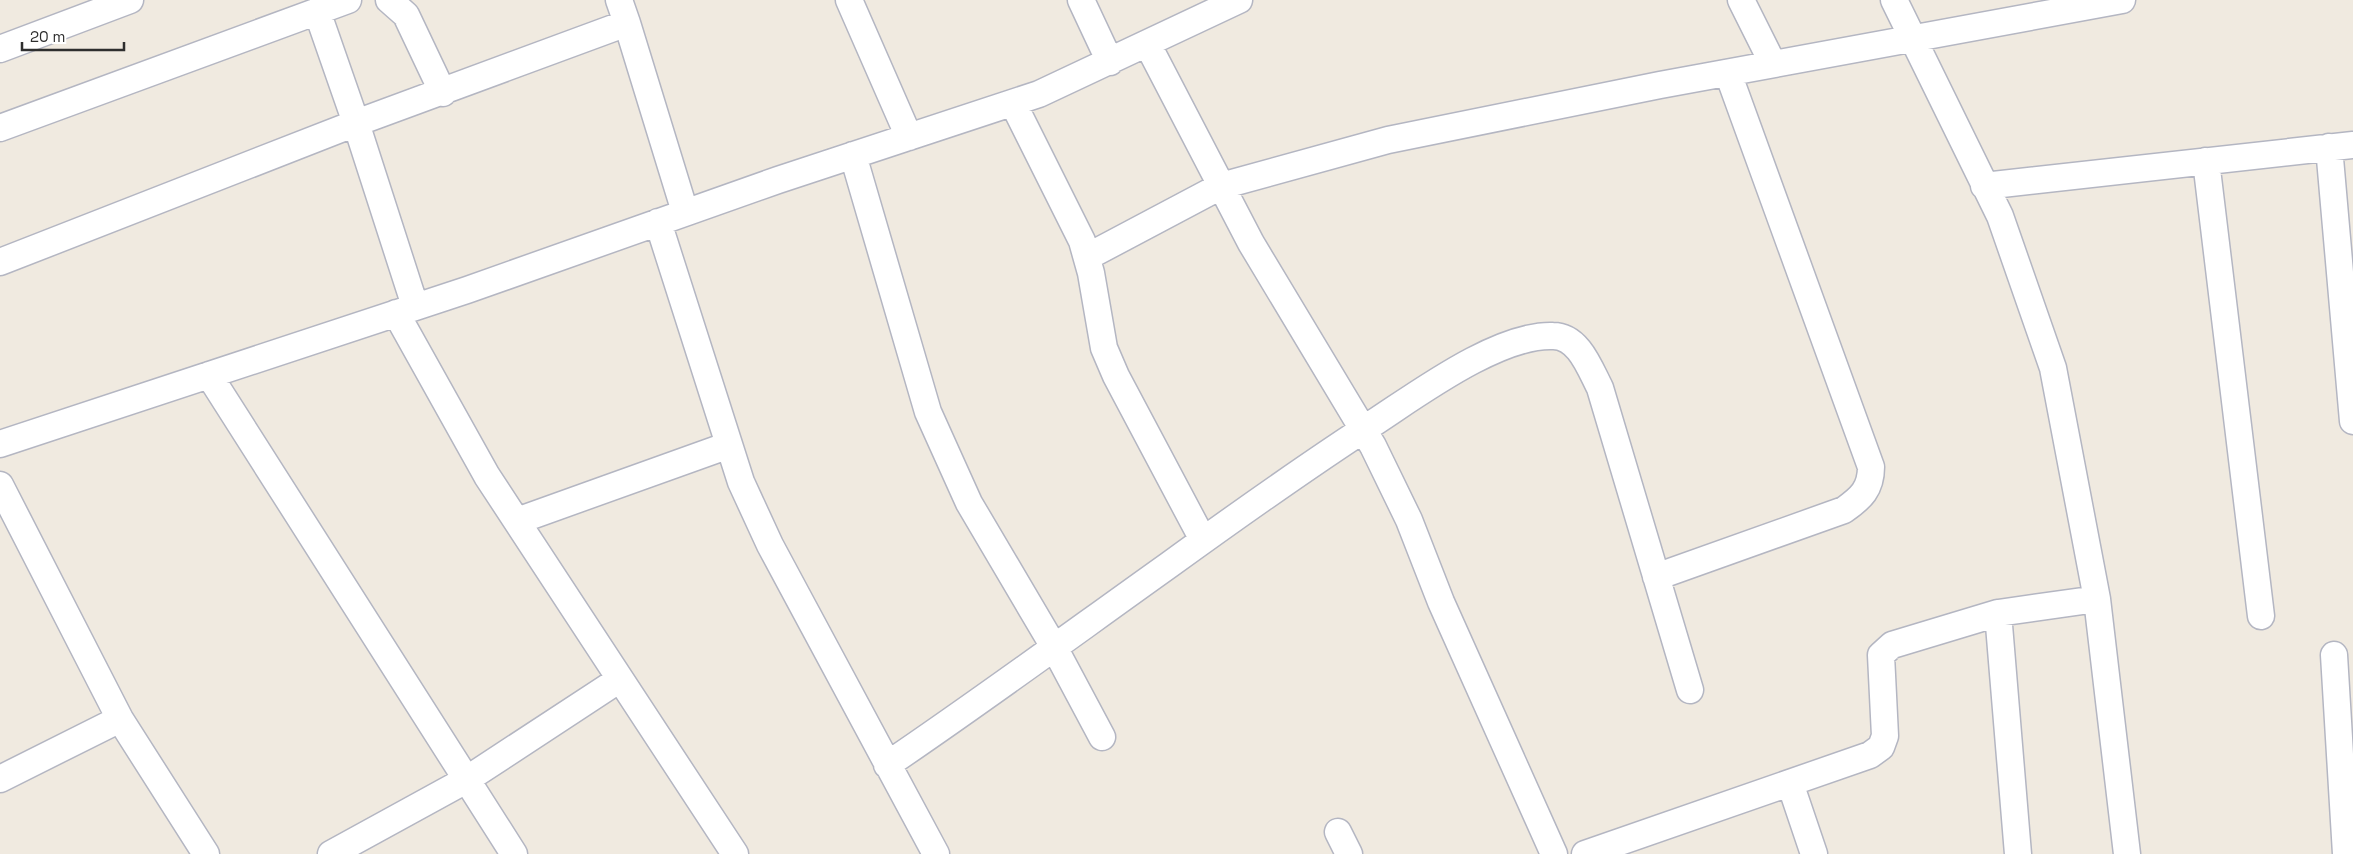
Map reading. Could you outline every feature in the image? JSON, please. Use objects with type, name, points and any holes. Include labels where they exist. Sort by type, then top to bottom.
[{"type":"street","points":[[0,49],[130,0]]},
{"type":"street","points":[[0,128],[307,9],[348,0]]},
{"type":"street","points":[[389,0],[406,15],[443,93]]},
{"type":"street","points":[[848,0],[909,137]]},
{"type":"street","points":[[1080,0],[1110,62]]},
{"type":"street","points":[[0,444],[467,290],[685,212],[1039,94],[1148,45],[1239,0]]},
{"type":"street","points":[[1741,0],[1773,64]]},
{"type":"street","points":[[1894,0],[2000,216],[2054,368],[2097,599],[2127,854]]},
{"type":"street","points":[[1087,257],[1221,186],[1388,140],[1773,64],[2122,0]]},
{"type":"street","points":[[307,9],[356,123],[405,309],[487,476],[735,854]]},
{"type":"street","points":[[0,262],[356,123],[443,93],[623,12],[685,212]]},
{"type":"street","points":[[1148,45],[1251,243],[1363,429],[1409,520],[1441,602],[1554,854]]},
{"type":"street","points":[[1656,577],[1844,510],[1862,497],[1871,482],[1871,467],[1728,73]]},
{"type":"street","points":[[1013,102],[1082,241],[1087,257],[1104,348],[1116,376],[1203,540]]},
{"type":"street","points":[[1984,186],[2341,146],[2353,421]]},
{"type":"street","points":[[853,155],[928,412],[969,503],[1054,647],[1102,737]]},
{"type":"street","points":[[2206,161],[2261,616]]},
{"type":"street","points":[[658,222],[741,482],[770,545],[936,854]]},
{"type":"street","points":[[887,765],[965,712],[1304,467],[1453,370],[1527,338],[1556,336],[1569,341],[1584,356],[1600,388],[1690,690]]},
{"type":"street","points":[[209,375],[514,854]]},
{"type":"street","points":[[517,521],[729,445]]},
{"type":"street","points":[[0,485],[120,719],[206,854]]},
{"type":"street","points":[[1585,854],[1870,755],[1880,747],[1885,736],[1881,655],[1892,645],[1998,612],[2097,599]]},
{"type":"street","points":[[1998,612],[2018,854]]},
{"type":"street","points":[[2334,655],[2346,854]]},
{"type":"street","points":[[331,854],[466,780],[620,679]]},
{"type":"street","points":[[0,779],[120,719]]},
{"type":"street","points":[[1790,783],[1814,854]]}]
